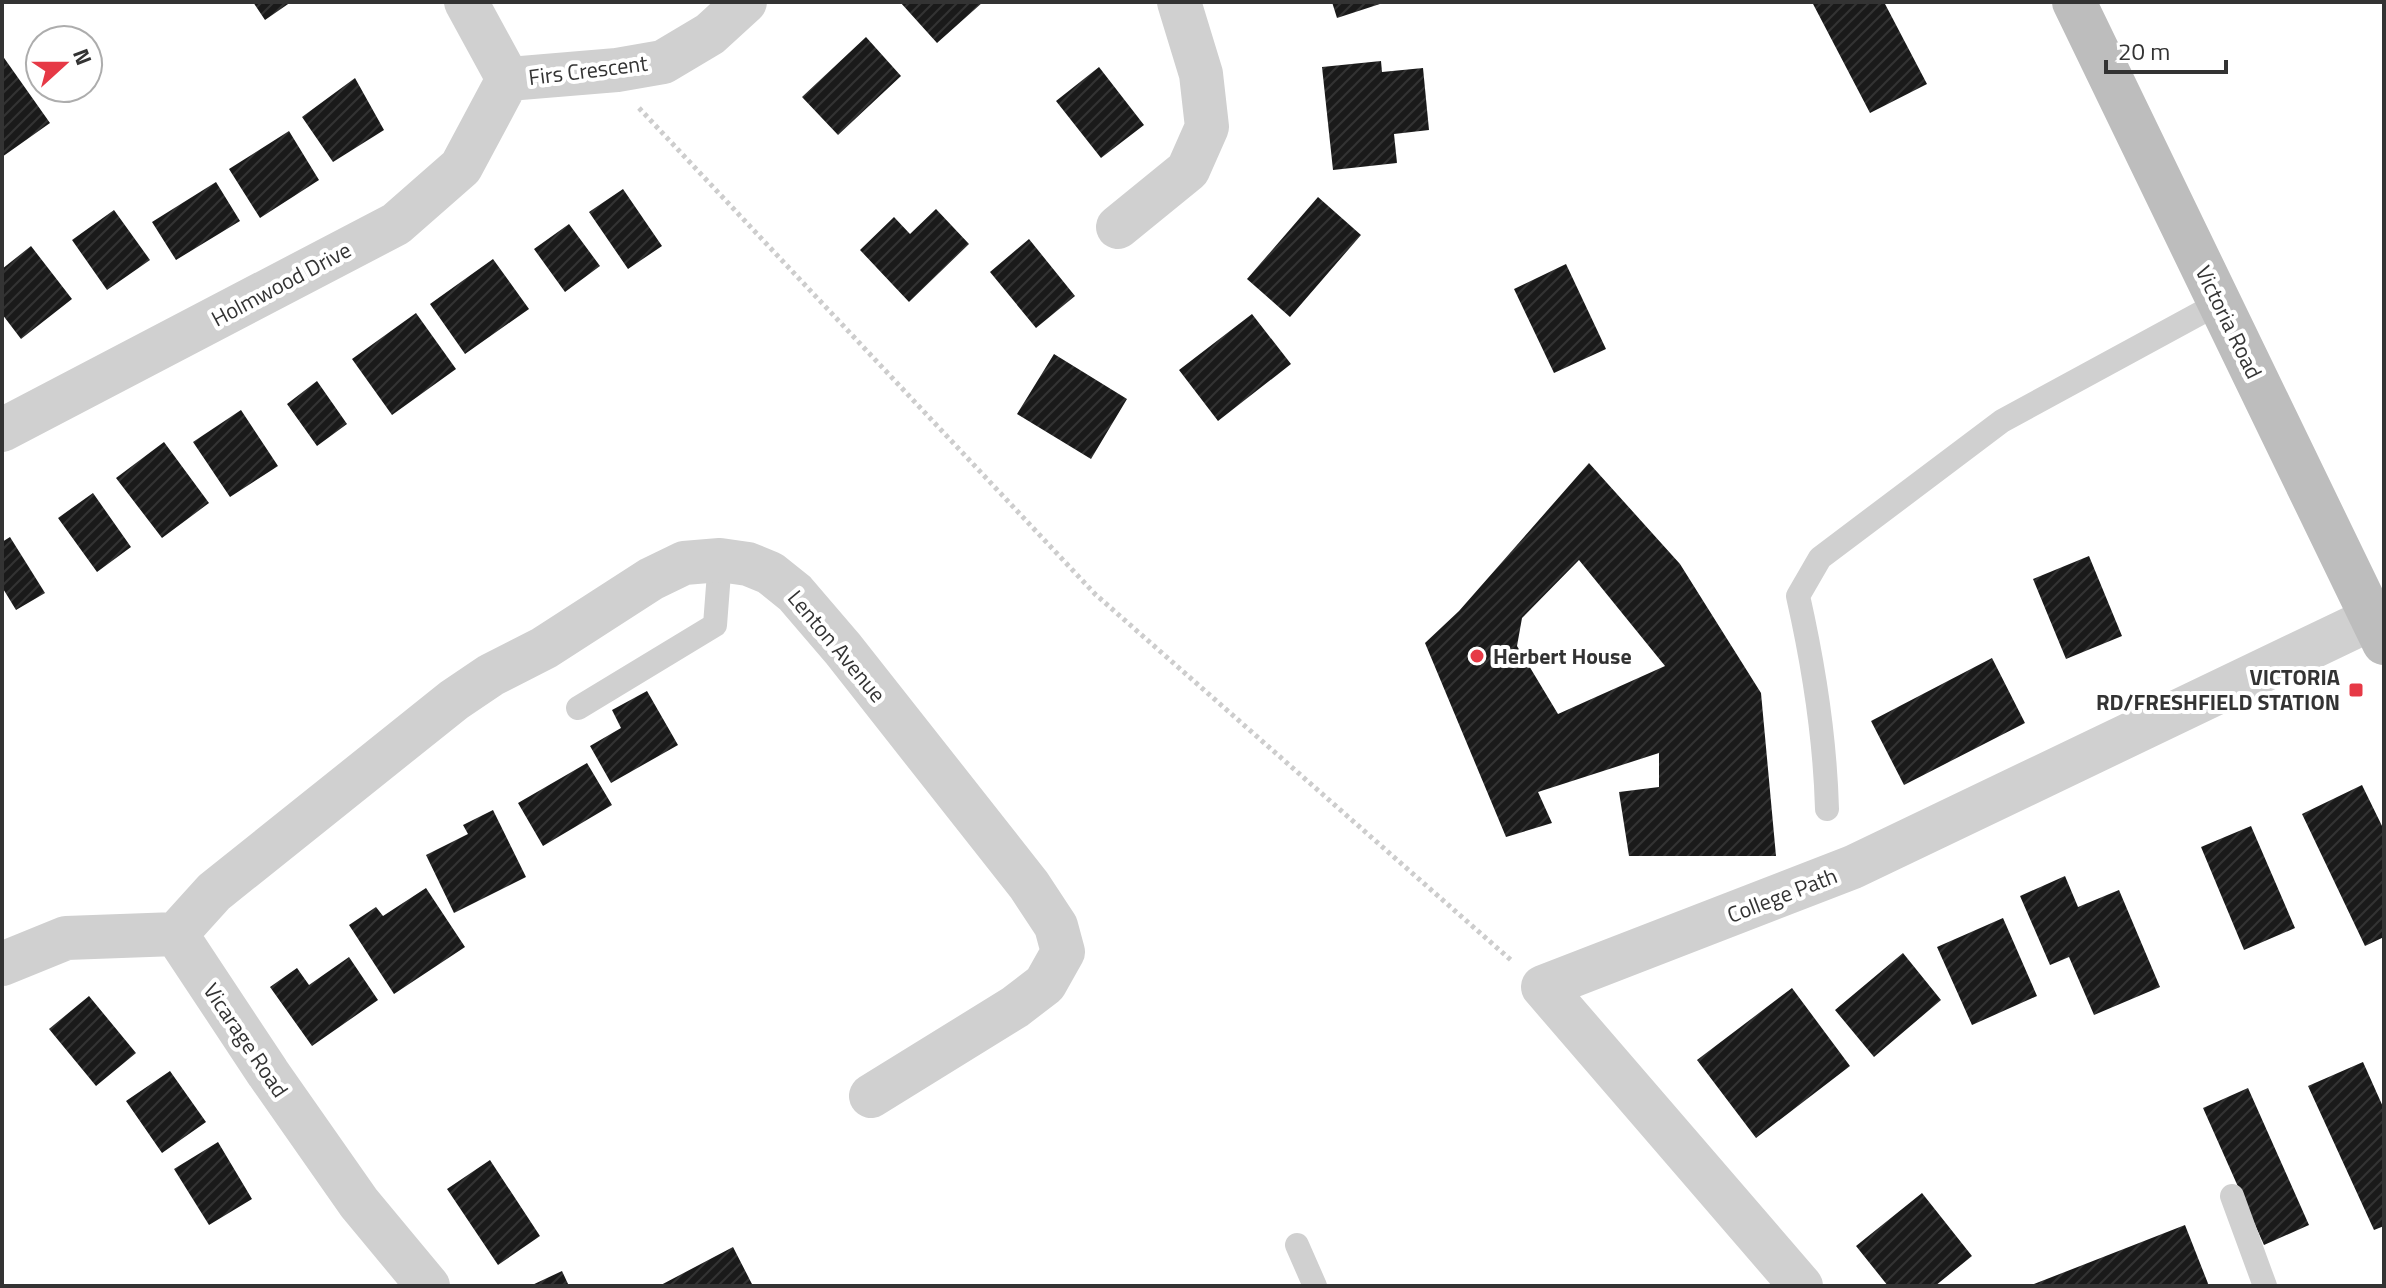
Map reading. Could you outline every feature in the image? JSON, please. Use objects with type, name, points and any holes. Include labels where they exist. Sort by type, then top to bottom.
[{"type":"street","points":[[466,2],[508,79]]},
{"type":"street","name":"Firs Crescent","points":[[508,79],[617,70],[663,62],[710,34],[745,2]]},
{"type":"street","points":[[1118,227],[1188,170],[1207,127],[1201,74],[1179,2]]},
{"type":"street","name":"Victoria Road","points":[[2074,2],[2378,630]]},
{"type":"street","name":"Holmwood Drive","points":[[2,430],[396,224],[461,167],[508,79]]},
{"type":"street","name":"Lenton Avenue","points":[[176,934],[214,892],[454,700],[491,675],[558,640],[651,579],[684,563],[720,560],[748,564],[770,573],[795,593],[843,649],[1029,885],[1056,926],[1063,952],[1045,984],[1015,1007],[871,1096]]},
{"type":"street","name":"College Path","points":[[1543,987],[1853,867],[2378,630]]},
{"type":"street","points":[[2,964],[66,938],[176,934]]},
{"type":"street","name":"Vicarage Road","points":[[176,934],[359,1203],[428,1286]]},
{"type":"street","points":[[1543,987],[1801,1286]]},
{"type":"lane","points":[[1827,809],[1825,750],[1798,596],[1820,558],[2002,421],[2219,303]]},
{"type":"lane","points":[[578,708],[715,625],[720,560]]},
{"type":"lane","points":[[2232,1196],[2265,1286]]},
{"type":"lane","points":[[1297,1245],[1315,1286]]},
{"type":"path","points":[[617,70],[634,102],[1095,594],[1543,987]]},
{"type":"building","points":[[253,2],[291,2],[265,20]]},
{"type":"building","points":[[900,2],[983,2],[937,43]]},
{"type":"building","points":[[1332,2],[1383,2],[1383,3],[1337,18]]},
{"type":"building","points":[[1812,2],[1884,2],[1927,84],[1870,113]]},
{"type":"building","points":[[866,37],[901,76],[838,135],[802,97]]},
{"type":"building","points":[[2,55],[24,86],[24,104],[37,104],[50,123],[2,157]]},
{"type":"building","points":[[1381,61],[1382,72],[1423,68],[1429,130],[1394,134],[1397,163],[1333,170],[1322,67]]},
{"type":"building","points":[[1099,67],[1144,125],[1101,158],[1056,101]]},
{"type":"building","points":[[355,78],[384,130],[333,162],[302,117]]},
{"type":"building","points":[[289,131],[319,180],[260,218],[229,169]]},
{"type":"building","points":[[216,182],[240,221],[176,260],[152,222]]},
{"type":"building","points":[[623,189],[662,246],[628,269],[589,212]]},
{"type":"building","points":[[1318,197],[1361,235],[1290,317],[1247,279]]},
{"type":"building","points":[[936,209],[969,244],[909,302],[860,250],[894,217],[910,234]]},
{"type":"building","points":[[114,210],[150,260],[107,290],[72,240]]},
{"type":"building","points":[[569,224],[600,266],[565,292],[534,249]]},
{"type":"building","points":[[1029,239],[1075,296],[1036,328],[990,272]]},
{"type":"building","points":[[31,246],[72,299],[21,339],[2,314],[2,269]]},
{"type":"building","points":[[493,259],[529,309],[465,354],[430,304]]},
{"type":"building","points":[[1566,264],[1606,349],[1554,373],[1514,289]]},
{"type":"building","points":[[416,313],[456,369],[392,415],[352,359]]},
{"type":"building","points":[[1252,314],[1291,364],[1218,421],[1179,370]]},
{"type":"building","points":[[1054,354],[1127,399],[1091,459],[1017,414]]},
{"type":"building","points":[[317,381],[347,424],[317,446],[287,404]]},
{"type":"building","points":[[241,410],[278,466],[230,497],[193,442]]},
{"type":"building","points":[[164,442],[209,503],[162,538],[116,478]]},
{"type":"building","name":"Herbert House","points":[[1589,463],[1680,564],[1761,693],[1776,856],[1629,856],[1619,792],[1659,787],[1659,753],[1538,792],[1552,823],[1506,837],[1425,643],[1459,611]],"holes":[[[1579,560],[1665,666],[1558,714],[1517,646],[1522,618]]]},
{"type":"building","points":[[93,493],[131,547],[97,572],[58,518]]},
{"type":"building","points":[[10,537],[45,593],[16,610],[2,587],[2,542]]},
{"type":"building","points":[[2089,556],[2122,636],[2066,659],[2033,579]]},
{"type":"building","points":[[1992,658],[2025,723],[1904,785],[1871,721]]},
{"type":"building","points":[[647,691],[678,745],[611,783],[590,746],[621,728],[612,710]]},
{"type":"building","points":[[587,763],[612,805],[543,846],[518,803]]},
{"type":"building","points":[[2362,785],[2384,830],[2384,937],[2365,946],[2302,814]]},
{"type":"building","points":[[493,810],[526,877],[454,913],[426,855],[468,834],[463,825]]},
{"type":"building","points":[[2251,826],[2295,928],[2244,950],[2201,847]]},
{"type":"building","points":[[2065,876],[2078,907],[2119,890],[2160,987],[2094,1015],[2069,957],[2050,965],[2020,896]]},
{"type":"building","points":[[426,888],[465,947],[394,994],[349,925],[376,907],[383,916]]},
{"type":"building","points":[[2003,918],[2037,996],[1972,1025],[1937,947]]},
{"type":"building","points":[[1903,953],[1941,1000],[1874,1057],[1835,1010]]},
{"type":"building","points":[[349,957],[378,1000],[312,1046],[270,987],[297,968],[309,985]]},
{"type":"building","points":[[1792,988],[1850,1066],[1756,1138],[1697,1060]]},
{"type":"building","points":[[89,996],[136,1053],[96,1086],[49,1029]]},
{"type":"building","points":[[2363,1062],[2384,1109],[2384,1226],[2374,1230],[2308,1086]]},
{"type":"building","points":[[170,1071],[206,1122],[162,1153],[126,1101]]},
{"type":"building","points":[[2248,1088],[2309,1225],[2264,1245],[2203,1108]]},
{"type":"building","points":[[218,1142],[252,1199],[209,1225],[174,1169]]},
{"type":"building","points":[[490,1160],[540,1236],[498,1265],[447,1189]]},
{"type":"building","points":[[1922,1193],[1972,1256],[1935,1286],[1888,1286],[1856,1246]]},
{"type":"building","points":[[2185,1225],[2209,1286],[2029,1286]]},
{"type":"building","points":[[733,1247],[753,1286],[659,1286]]},
{"type":"building","points":[[562,1271],[569,1286],[530,1286]]},
{"type":"place","name":"Herbert House","points":[[1477,656]]},
{"type":"place","name":"VICTORIA RD/FRESHFIELD STATION","points":[[2356,690]]}]
